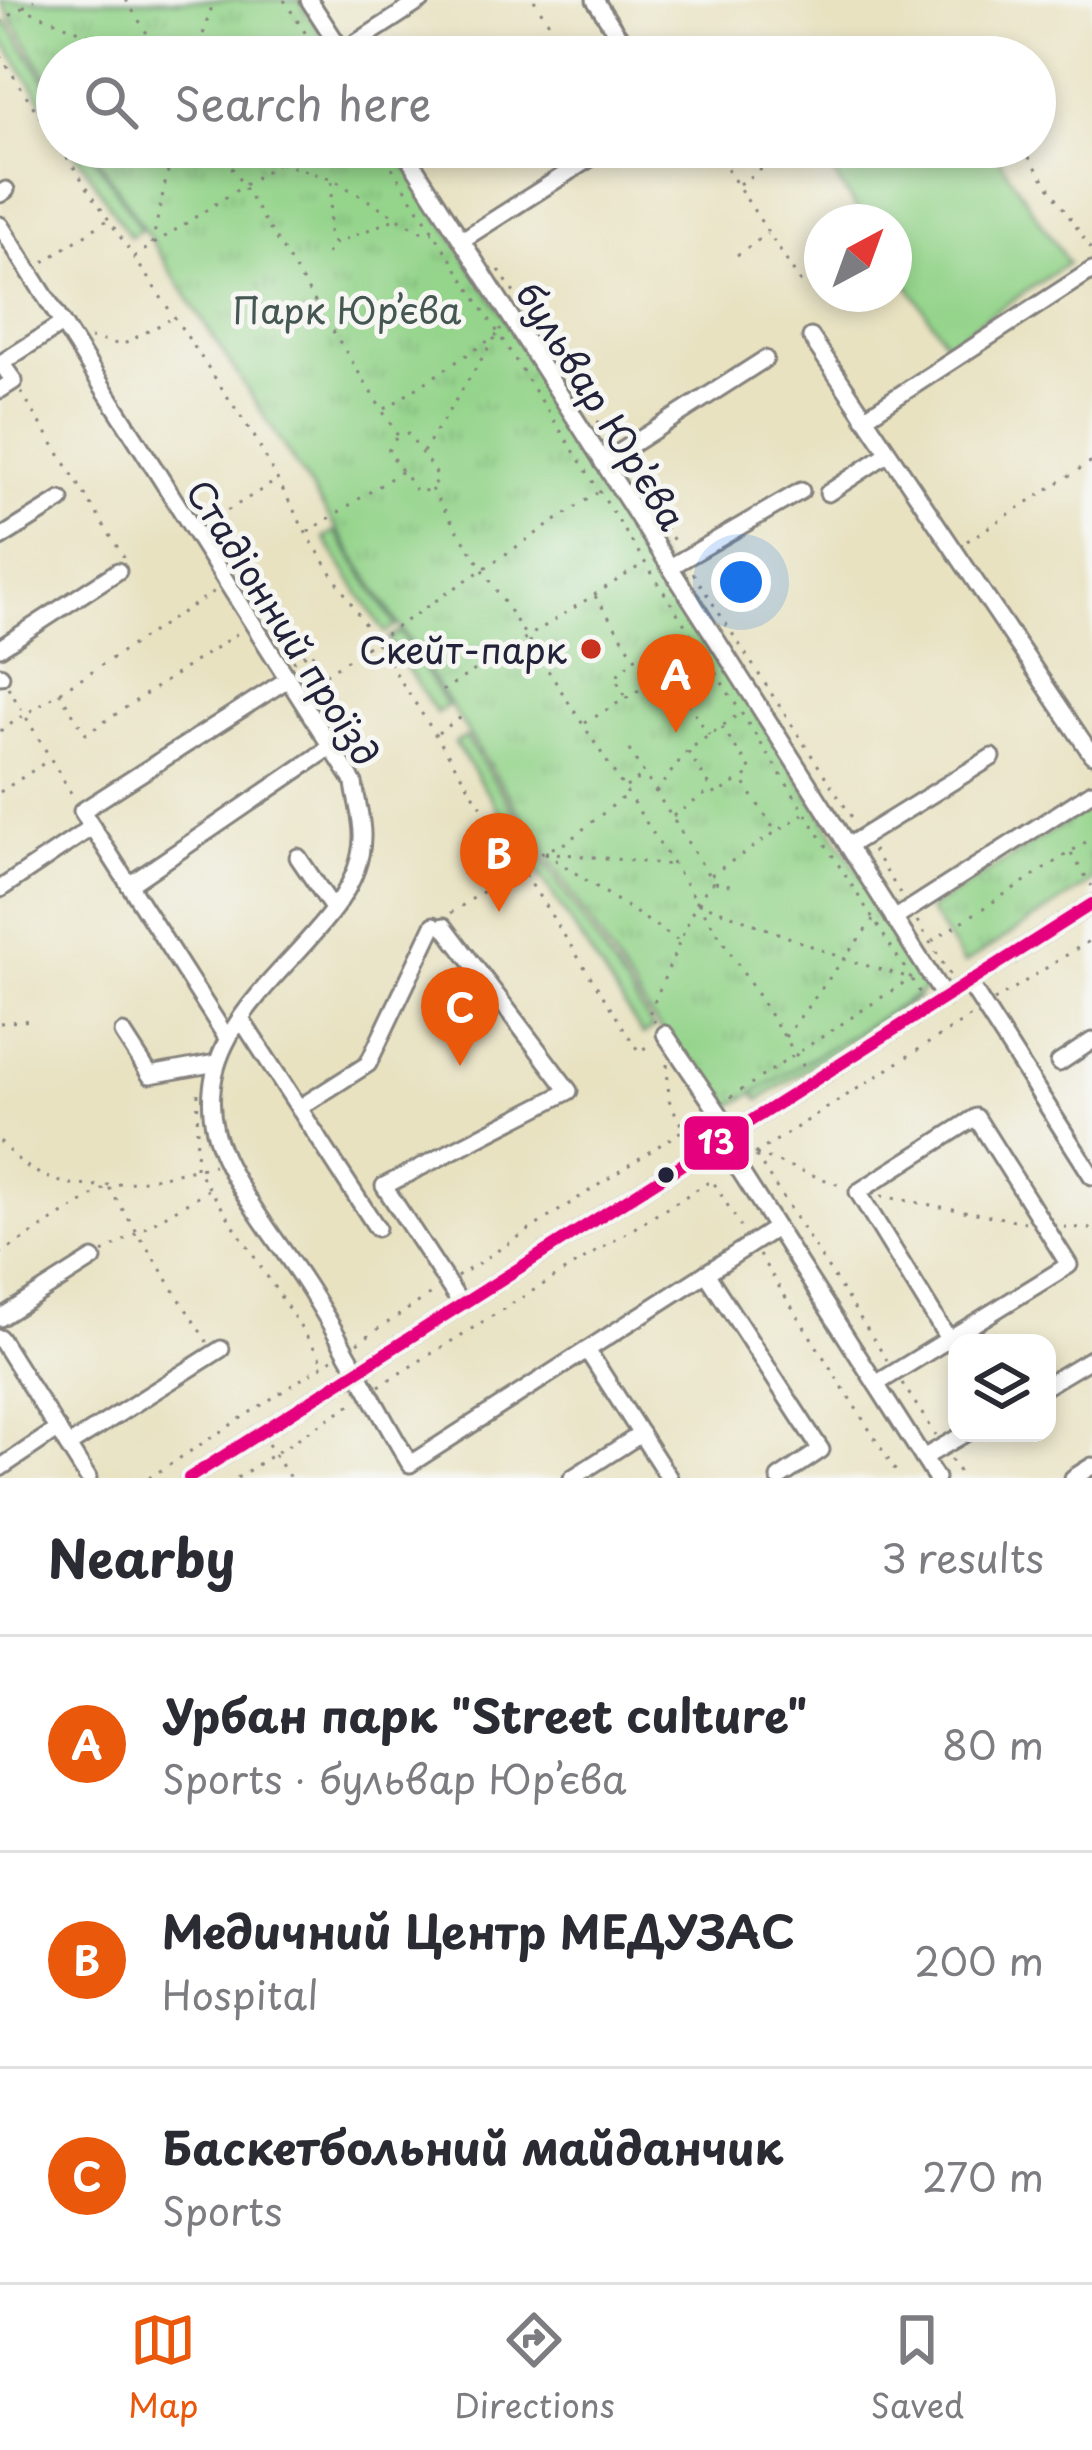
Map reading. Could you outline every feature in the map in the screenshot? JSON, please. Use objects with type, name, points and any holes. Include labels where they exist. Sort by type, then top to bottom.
[{"type":"street","points":[[309,0],[332,36]]},
{"type":"street","points":[[370,36],[422,0]]},
{"type":"street","points":[[596,0],[619,36]]},
{"type":"street","name":"бульвар Юрʼєва","points":[[418,168],[462,240],[522,319],[603,463],[669,555],[945,998]]},
{"type":"street","points":[[462,240],[575,168]]},
{"type":"street","name":"Стадіонний проїзд","points":[[0,226],[354,783],[363,840],[346,888],[241,1019],[216,1063],[214,1131],[228,1162],[319,1290],[343,1352],[410,1464],[587,1350]]},
{"type":"street","points":[[864,418],[1092,270]]},
{"type":"street","points":[[7,385],[1,362],[65,328]]},
{"type":"street","points":[[812,338],[1092,755]]},
{"type":"street","points":[[603,463],[765,359]]},
{"type":"street","points":[[828,493],[887,454]]},
{"type":"street","points":[[669,555],[801,491]]},
{"type":"street","points":[[0,538],[61,500]]},
{"type":"street","points":[[0,648],[118,571]]},
{"type":"street","points":[[227,1038],[82,812],[285,675]]},
{"type":"street","points":[[129,885],[331,748]]},
{"type":"street","points":[[848,846],[992,757]]},
{"type":"street","points":[[894,919],[1092,792]]},
{"type":"street","points":[[0,889],[92,827]]},
{"type":"street","points":[[298,857],[332,907]]},
{"type":"street","points":[[196,1476],[1092,904]]},
{"type":"street","points":[[298,1108],[368,1064],[410,964],[439,926],[569,1091],[383,1186],[461,1304]]},
{"type":"street","points":[[969,983],[1092,1176]]},
{"type":"street","points":[[241,1019],[377,1228]]},
{"type":"street","points":[[123,1033],[151,1075],[216,1063]]},
{"type":"street","points":[[665,1034],[715,1108],[776,1228],[932,1477]]},
{"type":"street","points":[[1059,1063],[1092,1041]]},
{"type":"street","points":[[948,1338],[858,1192],[976,1117],[1069,1265],[959,1334]]},
{"type":"street","points":[[670,1478],[587,1350],[776,1228]]},
{"type":"street","points":[[0,1318],[92,1259]]},
{"type":"street","points":[[706,1273],[821,1450],[779,1478]]},
{"type":"street","points":[[0,1338],[88,1478]]},
{"type":"street","points":[[876,1384],[948,1341]]},
{"type":"street","points":[[68,1446],[217,1351]]},
{"type":"street","points":[[1056,1380],[1092,1358]]},
{"type":"street","points":[[0,1468],[58,1430]]},
{"type":"street","points":[[572,1478],[641,1434]]},
{"type":"street","points":[[923,1458],[951,1442]]},
{"type":"street","points":[[1073,1478],[1092,1466]]},
{"type":"path","points":[[0,22],[34,0]]},
{"type":"path","points":[[126,0],[149,36]]},
{"type":"path","points":[[203,36],[214,0]]},
{"type":"path","points":[[284,0],[307,36]]},
{"type":"path","points":[[534,0],[551,36]]},
{"type":"path","points":[[22,8],[92,36]]},
{"type":"path","points":[[0,55],[36,111]]},
{"type":"path","points":[[73,168],[171,320],[214,376],[306,533],[639,1052],[665,1034]]},
{"type":"path","points":[[151,246],[168,168]]},
{"type":"path","points":[[232,168],[398,436]]},
{"type":"path","points":[[132,258],[270,168]]},
{"type":"path","points":[[295,168],[332,179],[420,231],[434,232]]},
{"type":"path","points":[[393,168],[922,997]]},
{"type":"path","points":[[726,168],[803,286]]},
{"type":"path","points":[[737,185],[763,168]]},
{"type":"path","points":[[1036,168],[1092,250]]},
{"type":"path","points":[[332,179],[329,232],[334,244]]},
{"type":"path","points":[[327,254],[334,244],[399,218]]},
{"type":"path","points":[[29,272],[107,220]]},
{"type":"path","points":[[736,255],[769,233]]},
{"type":"path","points":[[382,411],[522,319]]},
{"type":"path","points":[[65,328],[122,346],[171,320]]},
{"type":"path","points":[[422,453],[498,334]]},
{"type":"path","points":[[7,385],[131,562],[118,571]]},
{"type":"path","points":[[408,434],[422,453],[438,476],[430,489],[417,492],[387,446],[408,434]]},
{"type":"path","points":[[952,550],[1092,461]]},
{"type":"path","points":[[306,533],[402,471]]},
{"type":"path","points":[[194,531],[278,480]]},
{"type":"path","points":[[430,489],[813,1082]]},
{"type":"path","points":[[285,675],[310,651],[326,674],[599,492]]},
{"type":"path","points":[[442,691],[644,563],[669,555]]},
{"type":"path","points":[[0,731],[227,583]]},
{"type":"path","points":[[594,594],[651,681]]},
{"type":"path","points":[[59,692],[86,734],[253,624]]},
{"type":"path","points":[[582,724],[701,652]]},
{"type":"path","points":[[626,697],[615,677],[636,657]]},
{"type":"path","points":[[667,672],[710,735]]},
{"type":"path","points":[[0,675],[82,812]]},
{"type":"path","points":[[656,792],[687,751],[741,713]]},
{"type":"path","points":[[435,734],[466,714]]},
{"type":"path","points":[[687,751],[716,794],[742,780],[752,772],[722,727]]},
{"type":"path","points":[[629,750],[711,879],[734,886]]},
{"type":"path","points":[[0,792],[50,758]]},
{"type":"path","points":[[439,926],[543,852],[567,842],[644,775]]},
{"type":"path","points":[[742,780],[776,832]]},
{"type":"path","points":[[671,817],[712,789]]},
{"type":"path","points":[[649,1014],[711,879],[805,812]]},
{"type":"path","points":[[915,951],[1092,838]]},
{"type":"path","points":[[543,852],[673,865]]},
{"type":"path","points":[[543,852],[680,941]]},
{"type":"path","points":[[1070,852],[1092,886]]},
{"type":"path","points":[[697,902],[842,958],[911,978]]},
{"type":"path","points":[[784,1037],[874,919]]},
{"type":"path","points":[[755,1154],[1092,939]]},
{"type":"path","points":[[149,1478],[911,978]]},
{"type":"path","points":[[0,1023],[31,1020]]},
{"type":"path","points":[[667,1059],[669,1100],[684,1130]]},
{"type":"path","points":[[0,1141],[29,1174],[91,1188],[228,1162]]},
{"type":"path","points":[[755,1154],[858,1192],[1045,1226],[1092,1229]]},
{"type":"path","points":[[755,1154],[963,1478]]},
{"type":"path","points":[[196,1168],[325,1364]]},
{"type":"path","points":[[237,1478],[712,1180],[900,1478]]},
{"type":"path","points":[[110,1185],[217,1351]]},
{"type":"path","points":[[0,1254],[110,1185]]},
{"type":"path","points":[[92,1259],[210,1189]]},
{"type":"path","points":[[261,1432],[290,1478]]},
{"type":"green space","points":[[0,0],[299,0],[322,36],[36,36],[36,59]]},
{"type":"green space","points":[[7,22],[36,67],[36,92],[0,36],[0,27]]},
{"type":"green space","points":[[86,168],[101,168],[141,230],[130,237]]},
{"type":"green space","name":"Парк Юр’єва","points":[[105,168],[408,168],[873,895],[927,989],[725,1110],[649,1014]]},
{"type":"green space","points":[[829,168],[1005,168],[1068,263],[947,344],[912,291],[912,204],[854,204]]},
{"type":"green space","points":[[335,531],[396,626],[385,633],[324,538]]},
{"type":"green space","points":[[400,632],[447,706],[436,713],[388,639]]},
{"type":"green space","points":[[466,737],[538,849],[528,856],[455,743]]},
{"type":"green space","points":[[1092,806],[1092,882],[964,964],[929,910]]},
{"type":"green space","points":[[542,857],[653,1028],[643,1035],[532,863]]},
{"type":"green space","points":[[911,985],[919,997],[759,1100],[751,1088]]},
{"type":"transit line","name":"13","points":[[189,1478],[1092,904]]},
{"type":"place","name":"Скейт-парк","points":[[591,649]]},
{"type":"place","name":"Урбан парк \"Street culture\"","points":[[676,733]]},
{"type":"place","name":"Медичний Центр МЕДУЗАС","points":[[499,912]]},
{"type":"place","name":"Баскетбольний майданчик","points":[[460,1066]]}]
